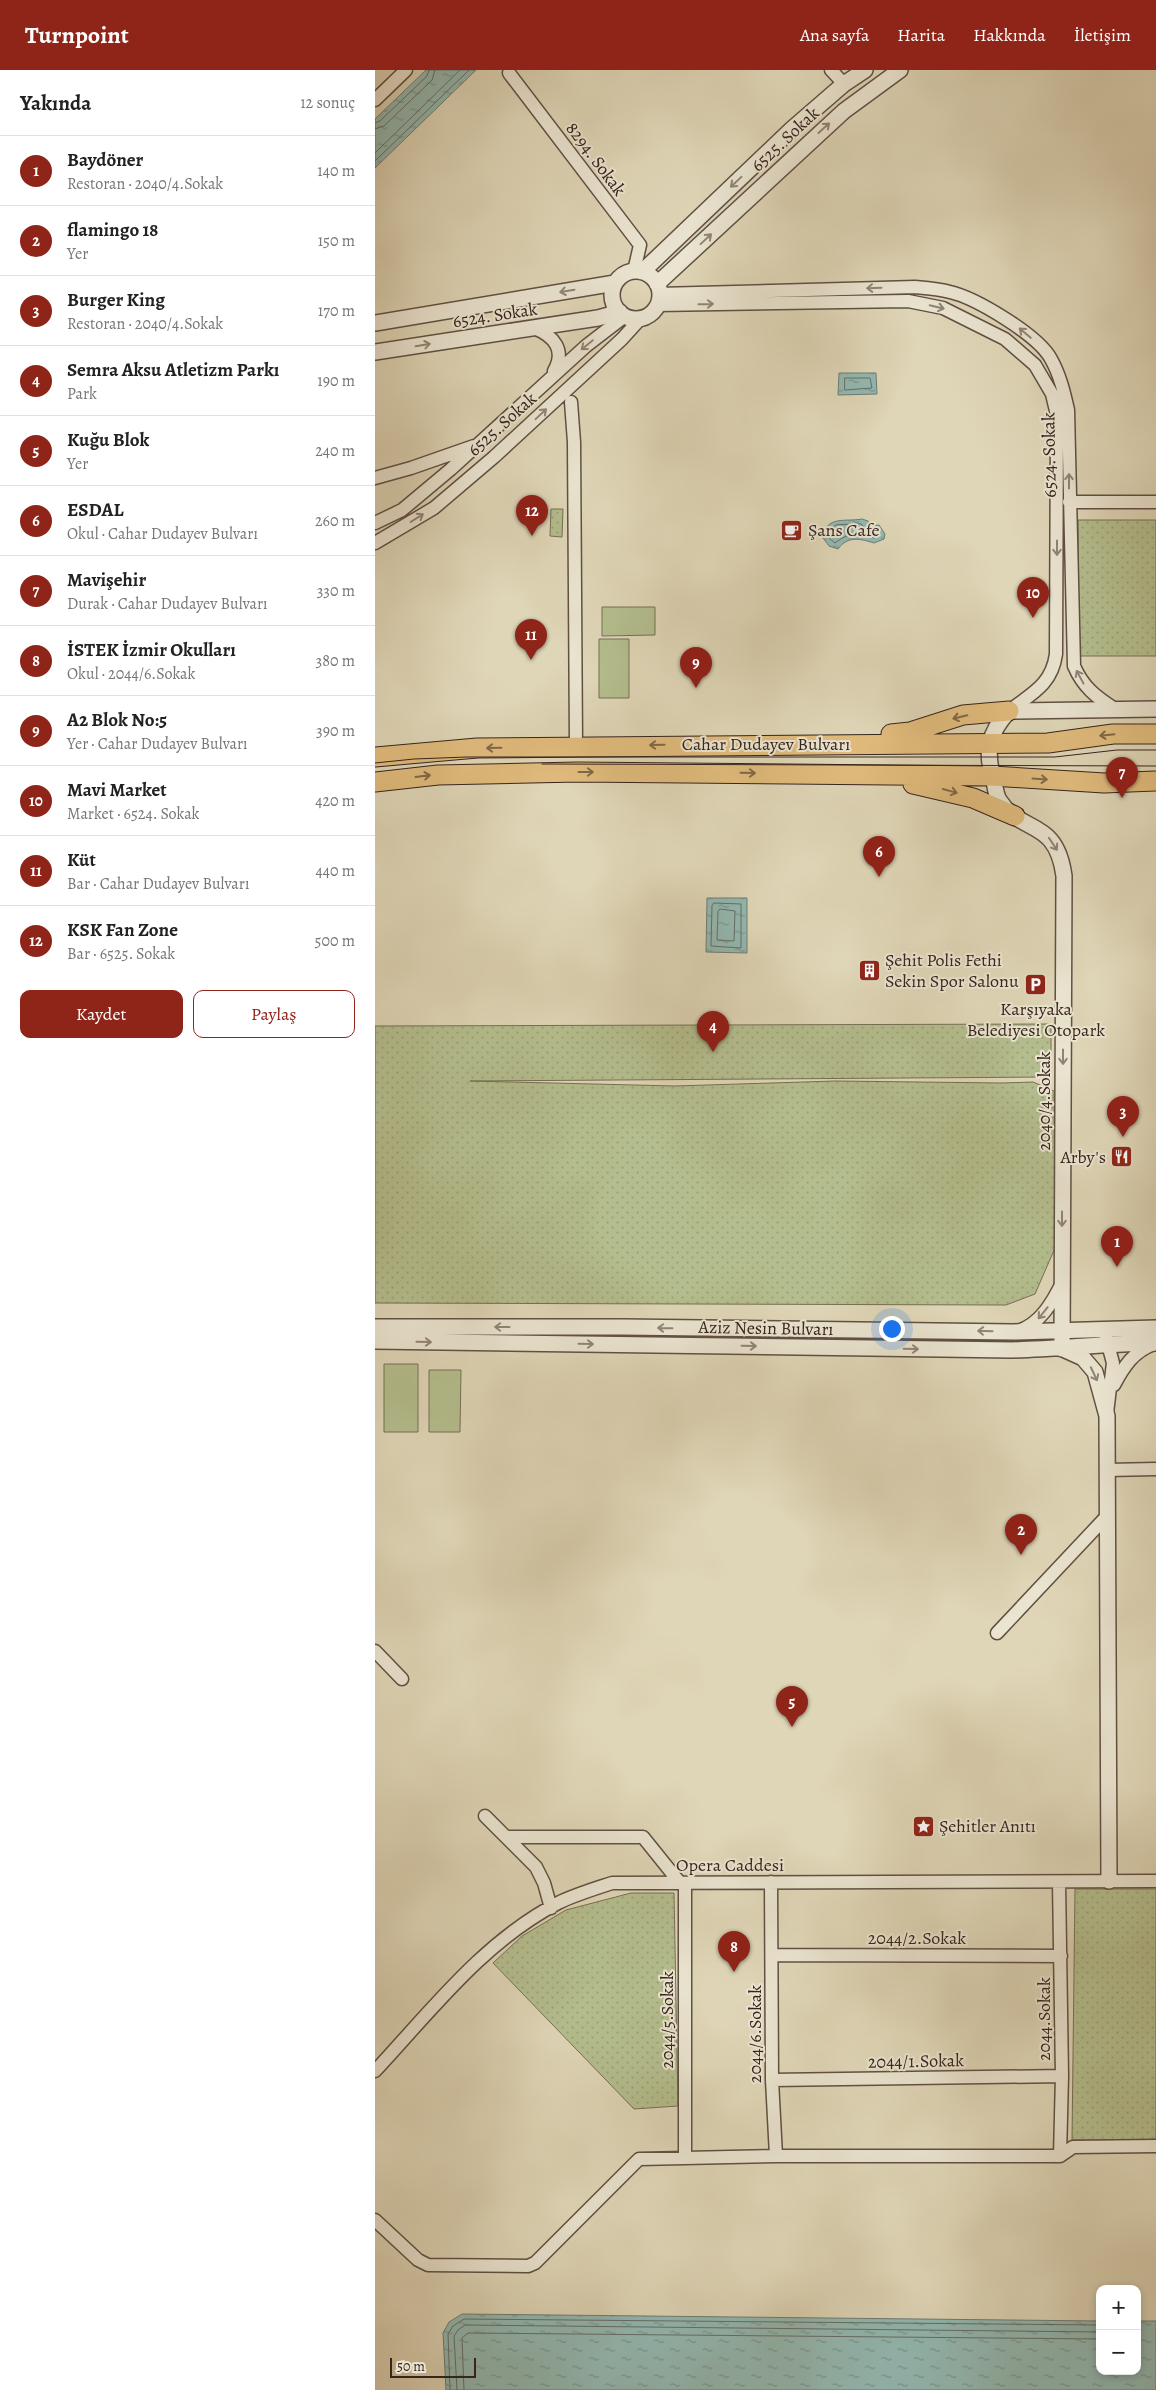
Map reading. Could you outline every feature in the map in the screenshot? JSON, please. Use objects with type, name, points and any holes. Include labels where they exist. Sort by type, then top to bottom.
[{"type":"main road","points":[[811,744],[910,732],[963,715],[1009,711]]},
{"type":"main road","name":"Cahar Dudayev Bulvarı","points":[[375,757],[477,748],[1048,742],[1113,734],[1156,734]]},
{"type":"main road","name":"Cahar Dudayev Bulvarı","points":[[375,782],[438,775],[557,773],[850,774],[992,776],[1104,783],[1156,781]]},
{"type":"main road","points":[[850,774],[931,786],[973,798],[1015,816]]},
{"type":"street","points":[[375,100],[406,70]]},
{"type":"street","points":[[831,70],[844,84]]},
{"type":"street","name":"6525. Sokak","points":[[638,272],[792,129],[844,84],[865,70]]},
{"type":"street","name":"6525. Sokak","points":[[658,295],[844,111],[900,70]]},
{"type":"street","name":"8294. Sokak","points":[[509,73],[640,245],[638,272]]},
{"type":"street","points":[[638,272],[653,279],[658,295],[649,314],[642,318],[623,314],[612,298],[615,283],[623,275],[638,272]]},
{"type":"street","name":"6524. Sokak","points":[[375,323],[615,283]]},
{"type":"street","name":"6524. Sokak","points":[[658,295],[915,287],[951,292],[1004,317],[1051,357],[1062,382],[1069,410],[1069,502],[1074,666],[1083,685],[1091,693],[1115,709]]},
{"type":"street","name":"6524. Sokak","points":[[658,295],[908,301],[943,308],[996,334],[1023,353],[1035,366],[1052,394],[1057,415],[1056,654],[1054,668],[1049,678],[1009,711]]},
{"type":"street","name":"6525. Sokak","points":[[375,522],[402,510],[623,314]]},
{"type":"street","name":"6524. Sokak","points":[[375,352],[623,314]]},
{"type":"street","name":"6525. Sokak","points":[[375,542],[434,508],[515,438],[622,339],[642,318]]},
{"type":"street","points":[[534,328],[551,338],[559,352],[559,361],[545,383]]},
{"type":"street","points":[[571,402],[576,746]]},
{"type":"street","points":[[375,478],[411,468],[478,444]]},
{"type":"street","points":[[1069,502],[1156,502]]},
{"type":"street","points":[[989,743],[997,723],[1009,711],[1156,708]]},
{"type":"street","name":"2040/4.Sokak","points":[[989,743],[988,756],[999,800],[1015,816],[1049,838],[1062,860],[1064,876],[1062,1349]]},
{"type":"street","points":[[1013,1332],[1027,1328],[1041,1316],[1061,1283]]},
{"type":"street","name":"Aziz Nesin Bulvarı","points":[[375,1327],[623,1327],[1013,1332],[1156,1328]]},
{"type":"street","points":[[1104,1328],[1113,1363],[1107,1416],[1109,1881]]},
{"type":"street","name":"Aziz Nesin Bulvarı","points":[[375,1341],[1062,1349],[1108,1343],[1156,1343]]},
{"type":"street","points":[[1111,1392],[1131,1358],[1144,1348],[1156,1343]]},
{"type":"street","points":[[1062,1349],[1083,1358],[1095,1372],[1107,1416]]},
{"type":"street","points":[[1107,1470],[1156,1469]]},
{"type":"street","points":[[997,1633],[1107,1516]]},
{"type":"street","points":[[375,1652],[402,1679]]},
{"type":"street","points":[[485,1816],[536,1867],[544,1883],[551,1908]]},
{"type":"street","points":[[507,1837],[643,1837],[683,1883]]},
{"type":"street","name":"Opera Caddesi","points":[[375,2071],[477,1960],[507,1935],[551,1908],[612,1883],[1156,1881]]},
{"type":"street","name":"2044/6.Sokak","points":[[771,1882],[773,1955],[772,2080],[776,2156]]},
{"type":"street","name":"2044.Sokak","points":[[1059,1882],[1061,1956],[1060,2156]]},
{"type":"street","name":"2044/5.Sokak","points":[[683,1883],[685,2157]]},
{"type":"street","name":"2044/2.Sokak","points":[[773,1955],[1061,1956]]},
{"type":"street","name":"2044/1.Sokak","points":[[772,2080],[1061,2076]]},
{"type":"street","points":[[375,2220],[418,2260],[428,2265],[528,2266],[535,2263],[635,2162],[644,2158],[1060,2156],[1073,2147],[1156,2146]]},
{"type":"green space","points":[[551,509],[563,509],[562,537],[550,536]]},
{"type":"green space","points":[[1078,520],[1156,520],[1156,656],[1079,656]]},
{"type":"green space","points":[[602,607],[655,607],[655,635],[602,636]]},
{"type":"green space","points":[[599,639],[629,639],[629,698],[599,698]]},
{"type":"green space","points":[[1051,1024],[1051,1077],[470,1081],[675,1086],[835,1081],[1033,1082],[1054,1091],[1055,1248],[1035,1294],[1006,1305],[375,1303],[375,1026]]},
{"type":"green space","points":[[384,1364],[418,1364],[418,1432],[384,1432]]},
{"type":"green space","points":[[429,1370],[461,1370],[460,1432],[429,1432]]},
{"type":"green space","points":[[1075,1889],[1156,1889],[1156,2140],[1072,2140]]},
{"type":"green space","points":[[631,1893],[674,1893],[678,2106],[634,2109],[493,1963],[522,1936],[566,1910]]},
{"type":"water","points":[[426,70],[476,70],[375,168],[375,119]]},
{"type":"water","points":[[839,373],[876,373],[877,394],[838,395]]},
{"type":"water","points":[[862,519],[868,521],[870,526],[879,525],[885,534],[884,539],[874,543],[860,539],[850,540],[838,549],[829,546],[823,538],[828,526],[832,523],[843,520]]},
{"type":"water","points":[[707,898],[747,898],[747,953],[706,952]]},
{"type":"water","points":[[462,2314],[1096,2321],[1096,2375],[1141,2375],[1141,2321],[1156,2321],[1156,2390],[446,2390],[443,2333],[449,2322]]},
{"type":"tram line","points":[[375,763],[467,757],[1055,757],[1117,750],[1156,750]]},
{"type":"tram line","points":[[542,764],[1156,766]]},
{"type":"place","name":"Şans Cafe","points":[[792,530]]},
{"type":"place","name":"KSK Fan Zone","points":[[532,536]]},
{"type":"place","name":"Mavi Market","points":[[1033,618]]},
{"type":"place","name":"Küt","points":[[531,660]]},
{"type":"place","name":"A2 Blok No:5","points":[[696,688]]},
{"type":"place","name":"Mavişehir","points":[[1122,798]]},
{"type":"place","name":"ESDAL","points":[[879,877]]},
{"type":"place","name":"Şehit Polis Fethi Sekin Spor Salonu","points":[[869,970]]},
{"type":"place","name":"Karşıyaka Belediyesi Otopark","points":[[1036,984]]},
{"type":"place","name":"Semra Aksu Atletizm Parkı","points":[[713,1052]]},
{"type":"place","name":"Burger King","points":[[1123,1137]]},
{"type":"place","name":"Arby's","points":[[1122,1157]]},
{"type":"place","name":"Baydöner","points":[[1117,1267]]},
{"type":"place","name":"flamingo 18","points":[[1021,1555]]},
{"type":"place","name":"Kuğu Blok","points":[[792,1727]]},
{"type":"place","name":"Şehitler Anıtı","points":[[923,1826]]},
{"type":"place","name":"İSTEK İzmir Okulları","points":[[734,1972]]}]
